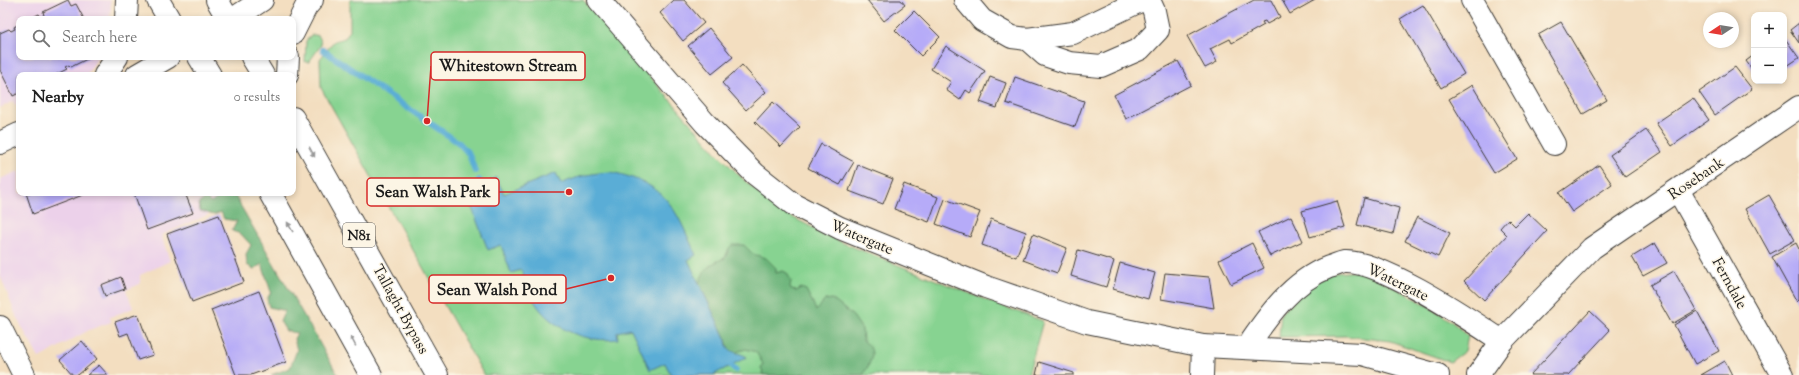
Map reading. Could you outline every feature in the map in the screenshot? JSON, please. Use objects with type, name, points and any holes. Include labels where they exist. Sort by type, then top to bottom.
[{"type":"street","points":[[126,16],[127,0]]},
{"type":"street","points":[[158,0],[167,16]]},
{"type":"street","points":[[217,0],[226,16]]},
{"type":"street","points":[[238,16],[262,0]]},
{"type":"street","points":[[296,27],[306,7],[312,0]]},
{"type":"street","name":"Watergate","points":[[599,0],[706,123],[755,174],[793,204],[826,222],[986,287],[1087,322],[1203,346],[1362,354],[1438,375]]},
{"type":"street","points":[[965,0],[982,20],[1012,37],[1027,39],[1073,33],[1142,0]]},
{"type":"street","points":[[1027,39],[1045,55],[1069,63],[1101,66],[1140,49],[1158,30],[1154,11],[1149,0]]},
{"type":"street","points":[[1472,0],[1554,144]]},
{"type":"street","points":[[107,72],[115,60]]},
{"type":"street","points":[[142,72],[163,60]]},
{"type":"street","points":[[201,60],[208,72]]},
{"type":"street","points":[[254,60],[261,72]]},
{"type":"street","points":[[287,72],[288,60]]},
{"type":"street","name":"Rosebank","points":[[1502,341],[1592,248],[1799,107]]},
{"type":"street","name":"Tallaght Bypass","points":[[296,123],[437,375]]},
{"type":"street","points":[[0,143],[16,135]]},
{"type":"street","name":"Ferndale","points":[[1678,190],[1782,375]]},
{"type":"street","points":[[272,196],[371,375]]},
{"type":"street","name":"Watergate","points":[[1246,348],[1260,328],[1293,289],[1320,271],[1343,262],[1366,264],[1405,283],[1448,306],[1502,341]]},
{"type":"street","points":[[0,327],[24,375]]},
{"type":"street","points":[[1478,375],[1502,341]]},
{"type":"street","points":[[1202,375],[1203,346]]},
{"type":"shaded area","points":[[0,0],[110,0],[110,16],[16,16],[16,60],[96,60],[88,72],[16,72],[16,105],[13,101],[0,108]]},
{"type":"shaded area","points":[[16,172],[16,196],[226,196],[231,205],[161,235],[170,261],[140,275],[140,284],[126,290],[133,308],[110,317],[111,322],[89,330],[39,358],[17,318],[0,275],[0,179]]},
{"type":"green space","points":[[350,0],[583,0],[715,151],[746,182],[784,213],[843,243],[1043,321],[1028,375],[484,375],[321,88],[320,59],[334,41],[345,38],[350,30]]},
{"type":"green space","points":[[311,35],[316,35],[320,38],[321,45],[309,62],[305,62],[306,41]]},
{"type":"green space","points":[[220,196],[235,196],[338,375],[271,375],[290,368],[297,350],[294,339],[297,333],[286,331],[280,321],[285,311],[269,307],[267,299],[271,292],[262,264],[254,269],[247,265],[246,254],[251,245],[241,234],[232,231],[237,221],[224,219],[221,212],[214,215],[200,211],[199,203],[206,198],[211,203]]},
{"type":"green space","points":[[732,245],[744,245],[753,254],[766,258],[776,268],[776,273],[783,271],[787,273],[791,281],[791,290],[797,291],[801,288],[806,290],[816,311],[825,300],[832,299],[853,316],[862,329],[863,341],[871,348],[872,353],[872,357],[863,375],[809,375],[802,373],[799,375],[764,375],[761,368],[763,364],[756,352],[746,349],[733,353],[729,349],[699,283],[708,267],[725,258],[729,248]]},
{"type":"green space","points":[[1363,271],[1432,308],[1457,326],[1468,336],[1465,351],[1450,362],[1390,341],[1346,336],[1279,337],[1281,313],[1309,285],[1334,273]]},
{"type":"water","points":[[611,172],[645,183],[657,191],[674,210],[696,255],[688,260],[726,340],[728,348],[733,352],[747,357],[713,375],[671,375],[665,363],[650,370],[631,329],[617,332],[618,339],[607,340],[585,337],[564,329],[545,315],[535,303],[521,270],[511,273],[501,245],[488,250],[465,190],[472,187],[479,195],[485,195],[490,192],[491,180],[496,177],[504,194],[556,173],[561,184],[585,175]]},
{"type":"building","points":[[68,0],[71,6],[76,4],[82,16],[42,16],[44,15],[43,12]]},
{"type":"building","points":[[674,0],[684,0],[704,23],[683,41],[660,13]]},
{"type":"building","points":[[867,0],[901,0],[905,5],[884,21]]},
{"type":"building","points":[[1254,0],[1271,0],[1280,17],[1267,24],[1265,21],[1262,22],[1264,25],[1232,43],[1230,39],[1210,49],[1217,62],[1205,68],[1187,36]]},
{"type":"building","points":[[1282,0],[1315,0],[1290,14]]},
{"type":"building","points":[[1423,5],[1464,74],[1441,88],[1400,19]]},
{"type":"building","points":[[914,11],[940,37],[921,56],[895,30]]},
{"type":"building","points":[[1561,22],[1607,100],[1583,114],[1538,35]]},
{"type":"building","points":[[1799,23],[1799,43],[1790,30]]},
{"type":"building","points":[[16,26],[16,60],[85,60],[71,67],[69,65],[65,67],[67,69],[61,72],[16,72],[16,94],[13,96],[0,70],[0,33],[9,29],[11,31],[15,29],[14,27]]},
{"type":"building","points":[[709,28],[733,57],[712,74],[688,46]]},
{"type":"building","points":[[1787,41],[1799,58],[1787,66]]},
{"type":"building","points":[[946,46],[985,71],[970,93],[966,90],[960,100],[946,90],[951,82],[931,69]]},
{"type":"building","points":[[1751,57],[1751,68],[1746,61]]},
{"type":"building","points":[[1178,61],[1191,85],[1126,119],[1114,95]]},
{"type":"building","points":[[742,65],[766,92],[746,110],[722,83]]},
{"type":"building","points":[[1735,67],[1752,89],[1715,115],[1699,92]]},
{"type":"building","points":[[990,77],[1006,83],[997,108],[980,102]]},
{"type":"building","points":[[1015,77],[1084,101],[1075,127],[1006,103]]},
{"type":"building","points":[[1472,85],[1517,159],[1494,173],[1449,99]]},
{"type":"building","points":[[1693,98],[1709,120],[1672,146],[1656,123]]},
{"type":"building","points":[[773,102],[800,127],[781,147],[755,122]]},
{"type":"building","points":[[1646,130],[1662,152],[1625,177],[1610,155]]},
{"type":"building","points":[[821,144],[854,162],[840,185],[808,168]]},
{"type":"building","points":[[858,165],[893,179],[883,204],[849,191]]},
{"type":"building","points":[[1599,165],[1612,184],[1572,212],[1559,193]]},
{"type":"building","points":[[904,184],[938,197],[929,222],[894,209]]},
{"type":"building","points":[[1769,195],[1795,240],[1770,254],[1745,209]]},
{"type":"building","points":[[27,196],[80,196],[33,214]]},
{"type":"building","points":[[135,196],[186,196],[193,213],[147,230]]},
{"type":"building","points":[[1364,198],[1399,208],[1393,234],[1357,225]]},
{"type":"building","points":[[945,199],[980,212],[970,237],[936,224]]},
{"type":"building","points":[[1337,201],[1345,227],[1310,237],[1302,211]]},
{"type":"building","points":[[1528,213],[1547,231],[1484,300],[1464,281],[1507,235],[1500,228],[1508,219],[1515,226]]},
{"type":"building","points":[[219,215],[244,282],[192,302],[167,234]]},
{"type":"building","points":[[1291,216],[1303,241],[1270,256],[1258,232]]},
{"type":"building","points":[[1417,217],[1450,233],[1438,257],[1405,241]]},
{"type":"building","points":[[991,219],[1026,232],[1016,257],[982,245]]},
{"type":"building","points":[[1033,234],[1067,248],[1057,273],[1023,260]]},
{"type":"building","points":[[1252,243],[1264,268],[1231,284],[1219,260]]},
{"type":"building","points":[[1655,243],[1667,263],[1643,276],[1632,257]]},
{"type":"building","points":[[1796,243],[1799,249],[1799,300],[1797,302],[1772,257]]},
{"type":"building","points":[[1078,250],[1114,261],[1106,287],[1071,276]]},
{"type":"building","points":[[1120,263],[1155,273],[1148,299],[1113,289]]},
{"type":"building","points":[[1674,271],[1696,310],[1672,324],[1650,285]]},
{"type":"building","points":[[1165,273],[1209,277],[1214,308],[1161,299]]},
{"type":"building","points":[[121,277],[125,289],[105,296],[101,285]]},
{"type":"building","points":[[259,291],[286,362],[251,375],[236,375],[211,310]]},
{"type":"building","points":[[1590,311],[1610,330],[1568,375],[1530,375]]},
{"type":"building","points":[[1697,311],[1719,351],[1695,364],[1674,325]]},
{"type":"building","points":[[138,314],[153,355],[138,360],[128,333],[120,336],[115,322]]},
{"type":"building","points":[[82,341],[97,359],[78,375],[73,375],[60,360]]},
{"type":"building","points":[[1725,361],[1732,375],[1701,375]]},
{"type":"building","points":[[1039,362],[1074,373],[1074,375],[1036,375]]},
{"type":"building","points":[[99,365],[108,375],[87,375]]},
{"type":"waterway","points":[[323,50],[459,143],[469,154],[475,171]]},
{"type":"waterway","points":[[479,180],[485,195],[490,199]]},
{"type":"waterway","points":[[725,361],[736,370]]},
{"type":"place","name":"Whitestown Stream","points":[[427,121]]},
{"type":"place","name":"Sean Walsh Park","points":[[569,192]]},
{"type":"place","name":"Sean Walsh Pond","points":[[611,278]]}]
